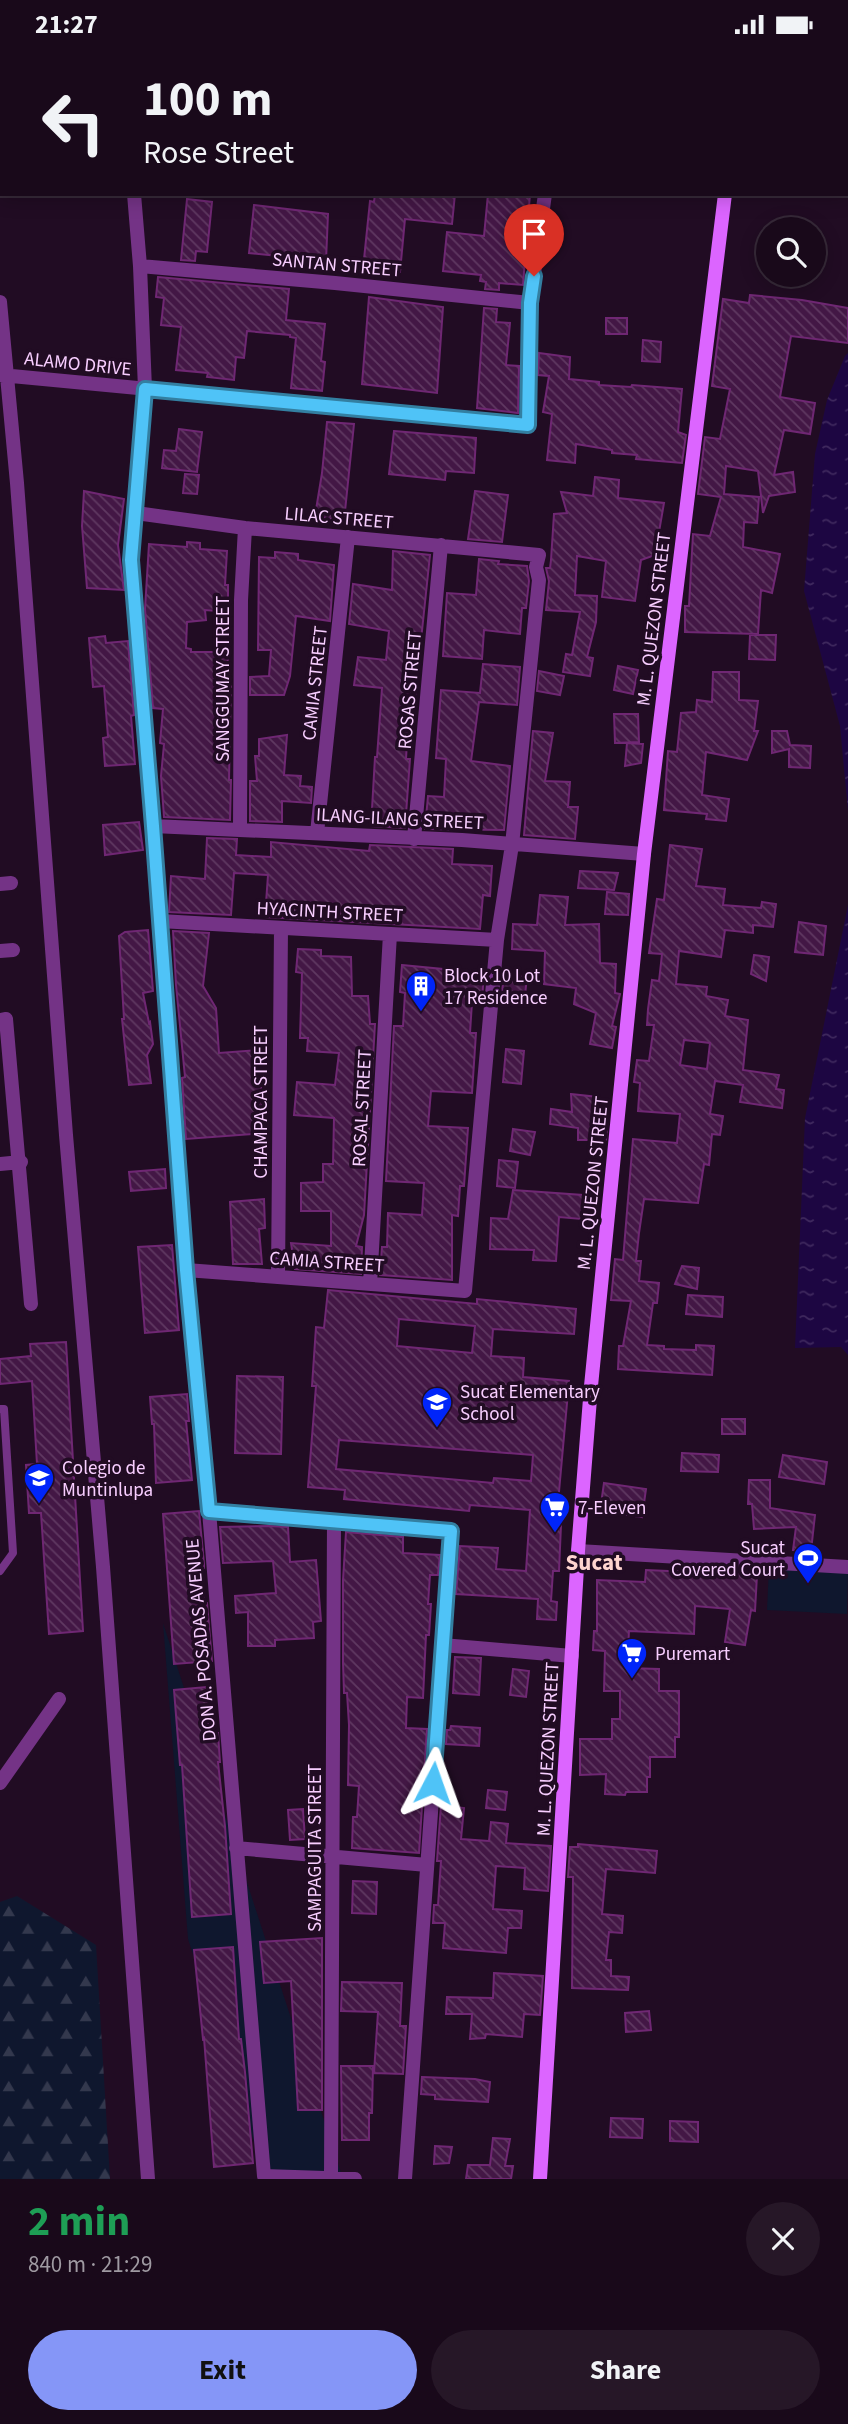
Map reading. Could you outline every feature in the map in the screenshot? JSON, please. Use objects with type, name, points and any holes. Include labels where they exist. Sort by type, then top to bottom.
[{"type":"main road","name":"M. L. QUEZON STREET","points":[[540,2179],[578,1551],[591,1386],[644,854],[725,196]]},
{"type":"street","points":[[134,196],[145,389]]},
{"type":"street","points":[[530,303],[545,196]]},
{"type":"street","name":"SANTAN STREET","points":[[140,266],[530,303]]},
{"type":"street","points":[[0,302],[103,1567],[148,2179]]},
{"type":"street","name":"ALAMO DRIVE","points":[[4,375],[528,425],[530,303]]},
{"type":"street","name":"DON A. POSADAS AVENUE","points":[[145,389],[131,560],[186,1270],[209,1511],[264,2176],[331,2177]]},
{"type":"street","name":"LILAC STREET","points":[[136,513],[245,528],[539,555],[536,567],[539,580],[512,845]]},
{"type":"street","name":"SANGGUMAY STREET","points":[[240,829],[241,600],[245,528]]},
{"type":"street","name":"CAMIA STREET","points":[[317,833],[348,537]]},
{"type":"street","name":"ROSAS STREET","points":[[414,839],[441,545]]},
{"type":"street","name":"ILANG-ILANG STREET","points":[[153,826],[462,840],[644,854]]},
{"type":"street","points":[[497,940],[512,845]]},
{"type":"street","name":"HYACINTH STREET","points":[[160,921],[497,940]]},
{"type":"street","name":"CHAMPACA STREET","points":[[278,1277],[281,928]]},
{"type":"street","name":"ROSAL STREET","points":[[370,1284],[390,934]]},
{"type":"street","name":"CAMIA STREET","points":[[186,1270],[465,1291],[497,940]]},
{"type":"street","points":[[3,1019],[20,1163],[32,1304]]},
{"type":"street","points":[[0,1164],[20,1163]]},
{"type":"street","points":[[209,1511],[451,1531],[405,2179]]},
{"type":"street","name":"SAMPAGUITA STREET","points":[[331,2177],[334,1520]]},
{"type":"street","points":[[578,1551],[848,1567]]},
{"type":"street","points":[[442,1645],[572,1656]]},
{"type":"street","points":[[0,1783],[59,1699]]},
{"type":"street","points":[[236,1848],[427,1865]]},
{"type":"street","points":[[331,2177],[355,2179]]},
{"type":"lane","points":[[0,1409],[4,1409],[13,1553],[0,1571]]},
{"type":"green space","name":"Sucat Covered Court","points":[[769,1567],[848,1572],[847,1614],[767,1610]]},
{"type":"green space","points":[[163,1623],[343,2179],[266,2179],[188,1939]]},
{"type":"green space","points":[[17,1896],[96,1945],[110,2179],[0,2179],[0,1902]]},
{"type":"water","points":[[848,353],[848,811],[840,726],[804,591],[815,454],[827,400]]},
{"type":"water","points":[[848,905],[848,1355],[841,1347],[795,1348],[805,1118]]},
{"type":"building","points":[[375,196],[455,196],[452,224],[405,219],[400,272],[363,269],[370,201],[374,202]]},
{"type":"building","points":[[488,196],[530,196],[523,285],[499,283],[499,290],[485,289],[486,282],[480,281],[481,275],[443,271],[447,232],[484,236]]},
{"type":"building","points":[[187,199],[212,202],[207,252],[196,251],[195,261],[181,260]]},
{"type":"building","points":[[254,205],[328,214],[326,261],[249,253]]},
{"type":"building","points":[[158,277],[289,289],[286,320],[325,324],[321,361],[325,362],[322,391],[291,388],[296,338],[290,335],[247,331],[244,358],[236,357],[234,380],[207,377],[208,373],[176,370],[181,327],[161,325],[164,298],[156,297]]},
{"type":"building","points":[[750,295],[848,308],[848,343],[791,336],[780,397],[815,403],[810,434],[784,430],[774,475],[793,472],[795,492],[769,496],[763,513],[758,471],[726,466],[724,494],[759,497],[757,523],[744,522],[743,547],[780,554],[772,593],[761,590],[758,634],[685,632],[685,606],[689,606],[693,534],[710,536],[721,497],[698,494],[705,437],[720,439],[730,389],[712,386],[723,299],[749,303]]},
{"type":"building","points":[[369,297],[443,307],[437,393],[362,384]]},
{"type":"building","points":[[484,308],[497,309],[496,322],[510,323],[506,365],[519,366],[518,413],[477,408]]},
{"type":"building","points":[[606,318],[627,318],[627,334],[606,334]]},
{"type":"building","points":[[643,340],[661,342],[660,362],[642,361]]},
{"type":"building","points":[[539,353],[570,357],[569,379],[599,382],[599,385],[682,389],[678,432],[686,435],[682,463],[636,459],[637,455],[612,453],[612,450],[576,444],[575,463],[547,460],[552,414],[543,412],[549,376],[538,375]]},
{"type":"building","points":[[327,422],[354,424],[344,521],[315,516]]},
{"type":"building","points":[[179,429],[202,432],[197,472],[162,468],[164,450],[176,451]]},
{"type":"building","points":[[394,431],[476,438],[474,473],[446,471],[445,480],[389,474]]},
{"type":"building","points":[[185,474],[199,475],[197,494],[183,493]]},
{"type":"building","points":[[595,477],[619,480],[618,498],[664,503],[655,555],[641,560],[635,601],[602,597],[606,561],[577,556],[575,595],[597,596],[596,622],[587,657],[593,658],[590,676],[563,672],[566,654],[572,655],[580,612],[546,610],[549,581],[546,568],[550,568],[554,514],[567,513],[561,492],[593,496]]},
{"type":"building","points":[[84,491],[124,499],[118,545],[124,590],[87,588],[82,526]]},
{"type":"building","points":[[475,491],[508,495],[502,542],[468,539]]},
{"type":"building","points":[[187,542],[200,543],[200,549],[227,551],[225,585],[228,585],[228,612],[205,610],[206,620],[187,622],[186,648],[191,649],[191,652],[227,652],[231,678],[230,820],[164,817],[161,776],[164,744],[160,743],[163,709],[153,708],[145,609],[149,544],[187,547]]},
{"type":"building","points":[[393,551],[430,555],[415,697],[411,697],[408,725],[406,759],[410,759],[405,828],[371,826],[382,688],[354,685],[358,657],[386,660],[389,631],[349,624],[353,584],[392,590]]},
{"type":"building","points":[[275,552],[298,554],[298,560],[334,565],[330,621],[296,616],[290,676],[284,695],[250,695],[250,677],[269,676],[271,650],[258,650],[259,557],[275,558]]},
{"type":"building","points":[[479,559],[499,561],[498,564],[527,566],[529,581],[526,608],[522,608],[520,634],[484,630],[482,659],[443,656],[447,593],[476,595]]},
{"type":"building","points":[[750,635],[776,635],[775,660],[749,659]]},
{"type":"building","points":[[105,636],[106,643],[128,641],[135,764],[105,766],[103,738],[108,737],[104,686],[93,687],[89,638]]},
{"type":"building","points":[[483,664],[520,667],[517,705],[479,702],[471,761],[510,766],[504,830],[425,829],[428,796],[444,797],[446,759],[436,758],[441,690],[480,693]]},
{"type":"building","points":[[618,666],[638,670],[633,694],[614,690]]},
{"type":"building","points":[[539,671],[564,676],[560,695],[537,691]]},
{"type":"building","points":[[713,672],[739,672],[739,700],[758,701],[754,731],[758,731],[747,760],[706,752],[702,795],[729,799],[726,821],[706,819],[707,814],[664,810],[668,751],[677,752],[681,713],[696,712],[697,700],[712,702]]},
{"type":"building","points":[[614,714],[638,714],[639,742],[615,743]]},
{"type":"building","points":[[533,731],[553,733],[545,781],[570,782],[568,807],[578,807],[575,839],[524,835]]},
{"type":"building","points":[[772,731],[787,731],[790,745],[811,746],[810,768],[789,767],[789,749],[772,753]]},
{"type":"building","points":[[287,735],[284,775],[301,776],[300,786],[312,787],[311,803],[282,801],[282,822],[250,821],[250,781],[257,781],[255,756],[259,756],[259,739]]},
{"type":"building","points":[[627,743],[643,744],[641,763],[625,766]]},
{"type":"building","points":[[139,822],[143,850],[105,855],[103,825]]},
{"type":"building","points":[[207,838],[237,839],[236,855],[271,857],[271,842],[369,851],[370,845],[453,849],[452,864],[492,866],[490,896],[483,895],[480,929],[265,917],[268,875],[234,873],[231,915],[169,912],[171,876],[205,879]]},
{"type":"building","points":[[670,845],[702,849],[696,886],[725,889],[723,905],[761,908],[762,902],[776,904],[773,927],[753,925],[753,933],[725,930],[721,957],[679,951],[676,984],[707,987],[706,996],[728,1000],[725,1016],[748,1020],[743,1070],[779,1075],[776,1089],[784,1090],[782,1108],[740,1102],[743,1085],[715,1081],[710,1114],[723,1116],[720,1135],[712,1134],[709,1165],[704,1164],[698,1203],[644,1199],[639,1233],[636,1261],[641,1261],[639,1281],[659,1283],[647,1345],[664,1346],[664,1349],[696,1350],[696,1345],[714,1346],[712,1375],[618,1369],[619,1346],[623,1346],[631,1301],[611,1300],[615,1259],[623,1260],[633,1139],[677,1143],[680,1114],[638,1111],[640,1083],[634,1082],[637,1060],[649,1061],[654,1025],[647,1025],[648,1009],[652,980],[659,981],[662,954],[649,953],[657,899],[664,900]],"holes":[[[684,1040],[710,1043],[707,1069],[680,1065]]]},
{"type":"building","points":[[580,871],[618,873],[614,890],[578,888]]},
{"type":"building","points":[[607,892],[629,894],[628,915],[605,914]]},
{"type":"building","points":[[540,895],[568,897],[565,925],[599,924],[600,963],[616,964],[615,993],[620,994],[612,1026],[616,1027],[612,1048],[590,1044],[596,1013],[574,1004],[576,988],[544,984],[545,951],[512,949],[513,924],[537,925]]},
{"type":"building","points":[[799,922],[826,926],[823,955],[795,952]]},
{"type":"building","points":[[148,930],[153,991],[143,993],[153,1044],[147,1055],[151,1083],[129,1085],[122,1019],[119,936],[125,932]]},
{"type":"building","points":[[173,931],[209,933],[203,986],[216,1008],[219,1053],[258,1050],[265,1133],[186,1139],[182,1078],[185,1077]]},
{"type":"building","points":[[298,949],[321,950],[321,956],[351,957],[352,996],[368,996],[370,1024],[375,1024],[364,1215],[356,1246],[362,1247],[361,1274],[295,1269],[291,1243],[331,1246],[331,1211],[301,1211],[301,1183],[323,1182],[323,1164],[333,1164],[334,1118],[294,1115],[297,1082],[335,1085],[339,1053],[307,1051],[308,1038],[300,1038],[302,973],[296,972]]},
{"type":"building","points":[[754,955],[769,957],[766,981],[751,974]]},
{"type":"building","points":[[402,965],[484,973],[482,1000],[472,1002],[470,1033],[476,1033],[472,1093],[431,1091],[428,1126],[468,1128],[464,1186],[460,1186],[458,1216],[452,1215],[452,1280],[380,1275],[382,1247],[387,1247],[388,1213],[422,1215],[424,1183],[386,1181],[394,1026],[403,1026],[405,993],[400,992]]},
{"type":"building","points":[[504,974],[527,977],[524,1004],[501,1002]]},
{"type":"building","points":[[506,1049],[524,1051],[521,1084],[503,1082]]},
{"type":"building","points":[[571,1094],[598,1097],[597,1114],[608,1115],[606,1140],[578,1140],[578,1128],[550,1124],[551,1109],[572,1112]]},
{"type":"building","points":[[513,1129],[535,1132],[530,1155],[510,1151]]},
{"type":"building","points":[[499,1160],[518,1162],[515,1188],[497,1186]]},
{"type":"building","points":[[165,1169],[166,1188],[131,1191],[129,1172]]},
{"type":"building","points":[[513,1190],[597,1196],[593,1220],[559,1217],[556,1261],[533,1260],[534,1250],[490,1249],[491,1218],[508,1219]]},
{"type":"building","points":[[264,1199],[265,1228],[259,1229],[262,1264],[233,1264],[230,1202]]},
{"type":"building","points":[[172,1245],[179,1330],[145,1333],[138,1247]]},
{"type":"building","points":[[682,1266],[699,1268],[697,1289],[675,1284]]},
{"type":"building","name":"Sucat Elementary School","points":[[328,1290],[477,1304],[477,1299],[576,1309],[574,1334],[493,1329],[491,1356],[524,1358],[523,1377],[569,1381],[556,1525],[561,1525],[559,1571],[553,1571],[551,1601],[557,1602],[556,1620],[537,1619],[538,1599],[456,1594],[460,1546],[498,1548],[496,1569],[526,1571],[530,1510],[470,1505],[469,1511],[344,1499],[345,1490],[308,1487],[316,1386],[312,1386],[316,1327],[324,1328]],"holes":[[[399,1319],[475,1326],[472,1353],[397,1346]],[[339,1440],[533,1455],[531,1481],[494,1478],[493,1483],[336,1469]]]},
{"type":"building","points":[[688,1295],[723,1297],[722,1317],[686,1314]]},
{"type":"building","points":[[66,1342],[83,1631],[49,1634],[41,1513],[29,1513],[26,1465],[37,1464],[32,1381],[0,1384],[0,1359],[31,1356],[30,1344]]},
{"type":"building","points":[[237,1376],[283,1377],[281,1454],[235,1453]]},
{"type":"building","points":[[187,1394],[189,1421],[186,1421],[192,1480],[156,1483],[154,1424],[150,1397]]},
{"type":"building","points":[[722,1419],[745,1419],[745,1434],[722,1434]]},
{"type":"building","points":[[682,1453],[719,1455],[718,1472],[681,1471]]},
{"type":"building","points":[[783,1455],[827,1462],[824,1484],[779,1477]]},
{"type":"building","points":[[749,1480],[770,1480],[770,1508],[815,1515],[811,1551],[793,1550],[796,1527],[754,1529],[752,1504],[748,1504]]},
{"type":"building","points":[[604,1483],[646,1489],[642,1517],[600,1511]]},
{"type":"building","points":[[199,1511],[204,1564],[204,1568],[201,1568],[204,1603],[207,1603],[212,1661],[174,1664],[163,1514]]},
{"type":"building","points":[[220,1527],[288,1527],[290,1562],[316,1560],[321,1621],[313,1622],[314,1638],[275,1640],[275,1646],[248,1646],[248,1612],[236,1613],[235,1596],[276,1593],[273,1561],[223,1563]]},
{"type":"building","points":[[346,1532],[403,1537],[403,1553],[440,1555],[438,1575],[430,1575],[428,1604],[431,1604],[429,1635],[426,1635],[423,1698],[407,1697],[406,1728],[427,1729],[419,1853],[352,1848],[353,1817],[357,1817],[359,1786],[348,1785],[349,1725],[343,1663]]},
{"type":"building","points":[[646,1570],[757,1575],[755,1611],[751,1610],[745,1645],[725,1642],[730,1609],[695,1606],[694,1634],[629,1631],[627,1668],[659,1669],[659,1691],[679,1691],[679,1737],[675,1737],[675,1757],[650,1757],[647,1792],[605,1794],[606,1774],[580,1775],[580,1739],[612,1739],[612,1719],[620,1719],[620,1691],[604,1691],[605,1651],[593,1650],[594,1631],[597,1631],[597,1580],[645,1582]]},
{"type":"building","points":[[455,1657],[481,1658],[479,1695],[453,1693]]},
{"type":"building","points":[[513,1669],[529,1671],[526,1697],[510,1695]]},
{"type":"building","points":[[206,1687],[209,1734],[218,1733],[231,1914],[192,1917],[174,1690]]},
{"type":"building","points":[[451,1726],[480,1728],[479,1746],[446,1744],[447,1730],[450,1730]]},
{"type":"building","points":[[488,1790],[507,1792],[505,1810],[486,1808]]},
{"type":"building","points":[[441,1805],[464,1808],[461,1839],[489,1841],[491,1822],[508,1824],[506,1843],[551,1846],[548,1891],[524,1889],[525,1868],[496,1866],[493,1909],[522,1911],[521,1928],[508,1928],[506,1953],[443,1948],[445,1923],[433,1923],[434,1905],[438,1905],[441,1861],[437,1861]]},
{"type":"building","points":[[303,1809],[305,1839],[290,1840],[288,1810]]},
{"type":"building","points":[[578,1844],[657,1851],[655,1873],[606,1869],[602,1914],[623,1916],[622,1933],[609,1932],[606,1960],[611,1960],[611,1976],[629,1977],[628,1990],[572,1988],[573,1877],[568,1877],[570,1847],[578,1847]]},
{"type":"building","points":[[353,1881],[377,1882],[376,1914],[352,1913]]},
{"type":"building","points":[[322,1938],[322,2110],[298,2110],[291,1981],[264,1983],[260,1942]]},
{"type":"building","points":[[233,1947],[239,2039],[245,2072],[253,2163],[214,2167],[194,1950]]},
{"type":"building","points":[[494,1973],[543,1976],[540,2015],[524,2014],[522,2037],[486,2034],[485,2038],[470,2039],[472,2014],[446,2014],[447,1997],[493,1998]]},
{"type":"building","points":[[342,1982],[402,1983],[400,2026],[406,2026],[403,2074],[374,2073],[378,2012],[341,2011]]},
{"type":"building","points":[[649,2011],[651,2030],[626,2032],[625,2013]]},
{"type":"building","points":[[341,2066],[373,2066],[369,2140],[342,2140]]},
{"type":"building","points":[[422,2077],[490,2082],[488,2102],[435,2099],[435,2095],[421,2094]]},
{"type":"building","points":[[611,2118],[643,2119],[642,2138],[610,2137]]},
{"type":"building","points":[[670,2121],[698,2122],[698,2142],[670,2141]]},
{"type":"building","points":[[493,2138],[510,2139],[505,2166],[513,2166],[511,2179],[466,2179],[468,2165],[490,2165]]},
{"type":"building","points":[[435,2146],[452,2147],[449,2163],[434,2164]]},
{"type":"place","name":"Block 10 Lot 17 Residence","points":[[421,1013]]},
{"type":"place","name":"Sucat Elementary School","points":[[437,1429]]},
{"type":"place","name":"Colegio de Muntinlupa","points":[[39,1505]]},
{"type":"place","name":"7-Eleven","points":[[555,1534]]},
{"type":"place","name":"Sucat Covered Court","points":[[808,1585]]},
{"type":"place","name":"Puremart","points":[[632,1680]]},
{"type":"district","name":"Sucat","points":[[594,1562]]},
{"type":"route","points":[[433,1783],[451,1531],[209,1511],[186,1270],[131,560],[145,389],[528,425],[530,303],[534,276]]}]
